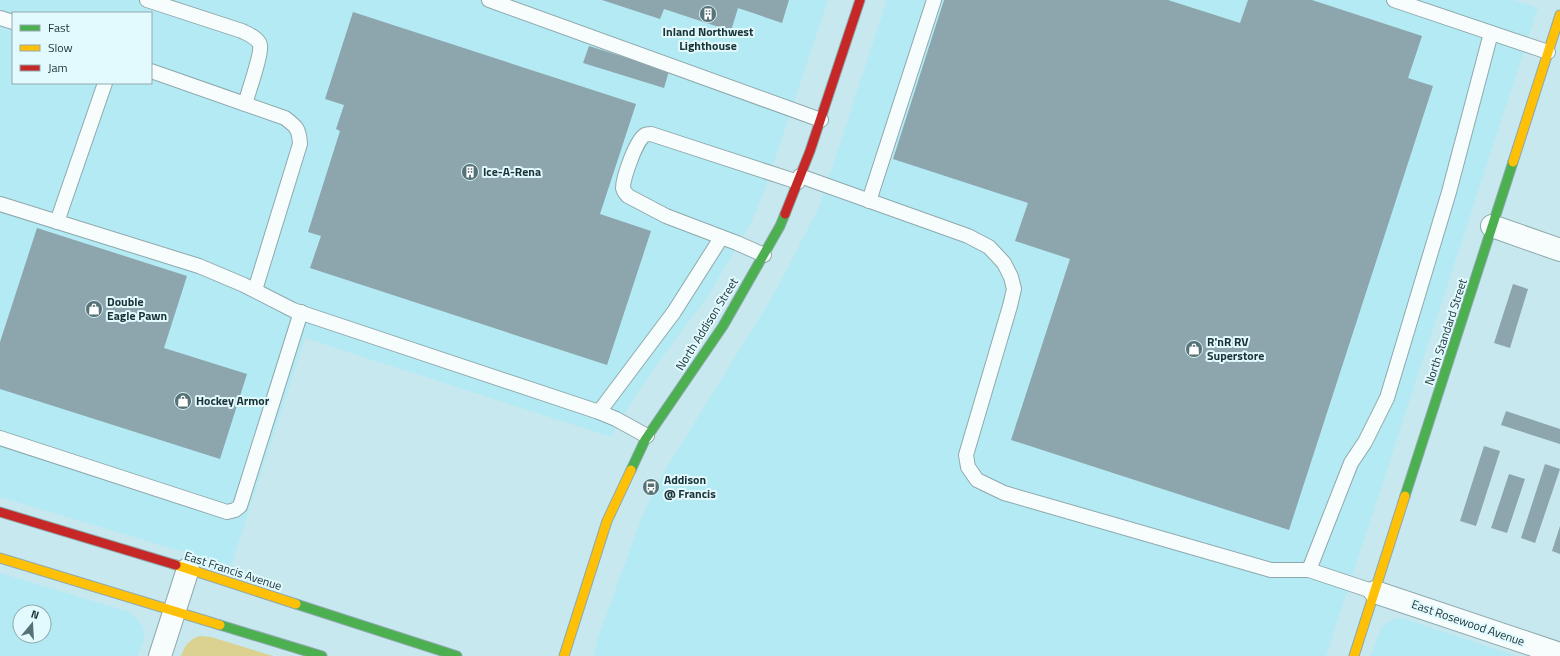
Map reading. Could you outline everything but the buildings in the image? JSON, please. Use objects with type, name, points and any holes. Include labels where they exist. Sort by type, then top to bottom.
[{"type":"street","name":"North Addison Street","points":[[564,656],[607,521],[647,436],[722,326],[780,226],[821,120],[860,0]]},
{"type":"street","name":"North Standard Street","points":[[1354,656],[1560,15]]},
{"type":"street","points":[[1492,226],[1560,250]]},
{"type":"street","name":"East Francis Avenue","points":[[0,512],[188,568],[457,656]]},
{"type":"street","points":[[0,558],[322,656]]},
{"type":"street","points":[[160,656],[188,568]]},
{"type":"street","name":"East Rosewood Avenue","points":[[1375,592],[1560,654]]},
{"type":"lane","points":[[147,0],[242,31],[256,39],[260,45],[259,54],[245,104]]},
{"type":"lane","points":[[489,0],[771,100],[792,110],[821,120]]},
{"type":"lane","points":[[870,201],[934,0]]},
{"type":"lane","points":[[1394,0],[1548,52]]},
{"type":"lane","points":[[0,18],[12,22]]},
{"type":"lane","points":[[1309,570],[1351,463],[1365,442],[1388,398],[1449,192],[1492,33]]},
{"type":"lane","points":[[152,71],[285,118],[294,125],[299,132],[300,144],[255,290]]},
{"type":"lane","points":[[57,222],[105,84]]},
{"type":"lane","points":[[764,255],[666,216],[628,196],[624,192],[623,186],[633,152],[639,141],[645,135],[651,134],[870,201],[968,236],[988,248],[1004,264],[1011,277],[1014,289],[966,455],[968,468],[977,480],[1004,492],[1271,570],[1309,570],[1375,592]]},
{"type":"lane","points":[[1,208],[57,222],[199,266],[301,312],[599,412],[616,419],[647,436]]},
{"type":"lane","points":[[599,412],[674,312],[721,238]]},
{"type":"lane","points":[[0,438],[227,512],[235,510],[240,506],[301,312]]},
{"type":"shaded area","points":[[0,0],[828,0],[765,189],[751,223],[708,296],[639,390],[611,437],[305,338],[231,566],[0,497]]},
{"type":"shaded area","points":[[887,0],[1513,0],[1538,8],[1326,656],[594,656],[598,638],[643,514],[664,472],[774,294],[819,207]]},
{"type":"shaded area","points":[[0,573],[129,612],[143,627],[144,639],[138,656],[0,656]]},
{"type":"shaded area","points":[[1397,618],[1516,656],[1371,656],[1380,630],[1386,623]]},
{"type":"shaded area","points":[[199,636],[211,637],[273,656],[181,656],[187,644]]},
{"type":"traffic: fast","points":[[1405,496],[1513,162]]},
{"type":"traffic: fast","points":[[631,470],[645,440],[723,326],[780,226],[785,214]]},
{"type":"traffic: fast","points":[[296,604],[457,656]]},
{"type":"traffic: fast","points":[[220,625],[322,656]]},
{"type":"traffic: slow","points":[[1513,162],[1560,15]]},
{"type":"traffic: slow","points":[[564,656],[607,521],[631,470]]},
{"type":"traffic: slow","points":[[1354,656],[1405,496]]},
{"type":"traffic: slow","points":[[0,558],[220,625]]},
{"type":"traffic: slow","points":[[176,565],[296,604]]},
{"type":"traffic: jam","points":[[785,214],[810,151],[860,0]]},
{"type":"traffic: jam","points":[[0,512],[176,565]]},
{"type":"place","name":"Inland Northwest Lighthouse","points":[[708,14]]},
{"type":"place","name":"Ice-A-Rena","points":[[470,172]]},
{"type":"place","name":"Double Eagle Pawn","points":[[94,309]]},
{"type":"place","name":"R'nR RV Superstore","points":[[1194,349]]},
{"type":"place","name":"Hockey Armor","points":[[183,401]]},
{"type":"place","name":"Addison @ Francis","points":[[651,487]]}]
